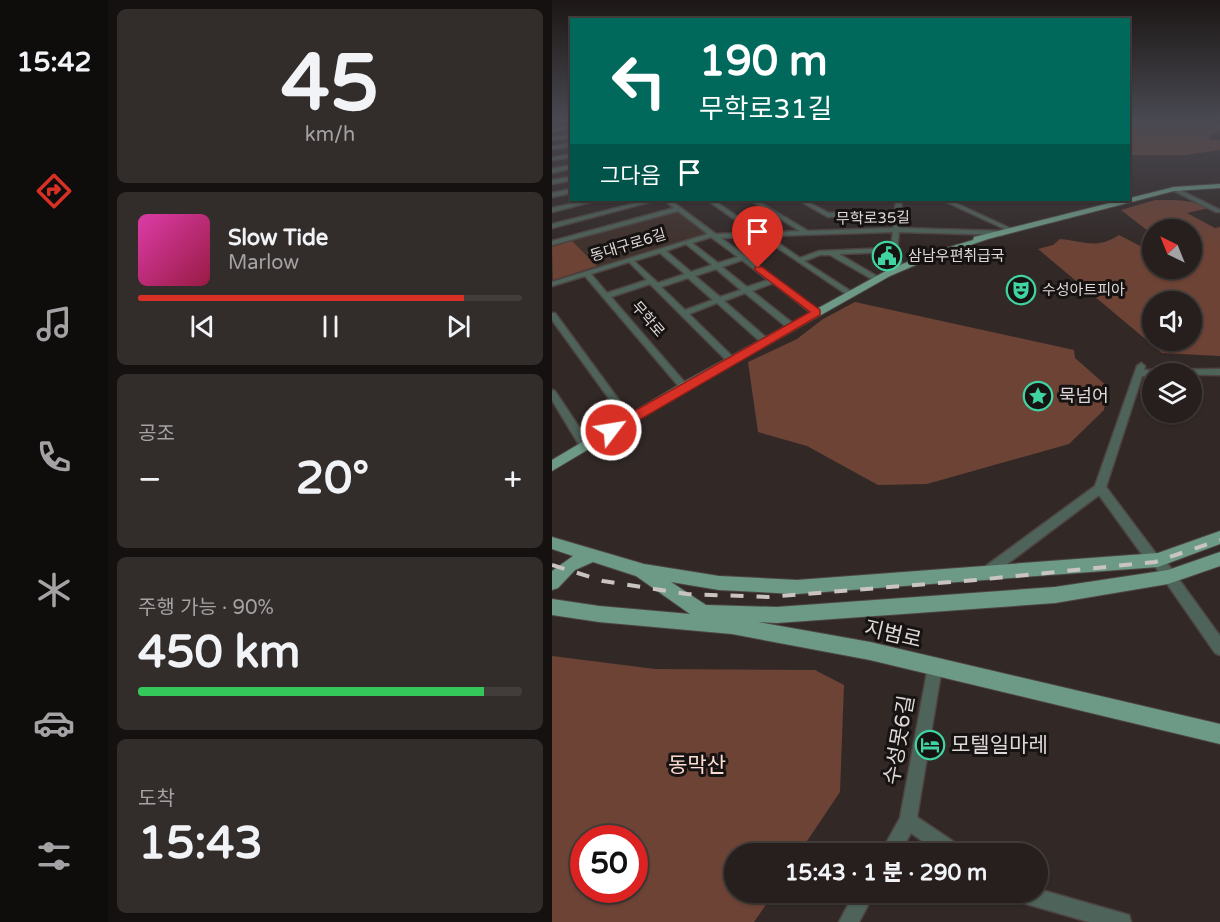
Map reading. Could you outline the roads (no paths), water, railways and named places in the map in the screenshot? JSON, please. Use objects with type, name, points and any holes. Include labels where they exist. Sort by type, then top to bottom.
[{"type":"main road","points":[[1130,199],[1174,189],[1220,186]]},
{"type":"main road","points":[[553,464],[684,387],[882,277],[929,256],[984,238],[1121,201]]},
{"type":"main road","points":[[882,277],[899,264],[925,253],[984,238]]},
{"type":"main road","points":[[552,544],[637,569],[718,583],[797,587],[1156,560],[1220,537]]},
{"type":"main road","points":[[552,583],[564,568],[592,556]]},
{"type":"main road","points":[[637,569],[703,613],[777,615],[1055,595],[1168,577],[1220,559]]},
{"type":"main road","name":"지범로","points":[[552,606],[599,614],[732,626],[870,651],[1220,734]]},
{"type":"street","points":[[552,171],[570,166]]},
{"type":"street","points":[[552,182],[570,178]]},
{"type":"street","points":[[1174,189],[1218,211]]},
{"type":"street","points":[[552,195],[570,191]]},
{"type":"street","points":[[552,210],[591,201]]},
{"type":"street","points":[[552,226],[650,201]]},
{"type":"street","points":[[668,201],[817,313]]},
{"type":"street","points":[[711,201],[849,294]]},
{"type":"street","points":[[755,201],[807,233]]},
{"type":"street","points":[[803,201],[828,215],[897,213]]},
{"type":"street","points":[[899,201],[894,250],[899,264]]},
{"type":"street","points":[[947,201],[1013,231]]},
{"type":"street","points":[[552,243],[679,209]]},
{"type":"street","points":[[592,216],[606,229]]},
{"type":"street","name":"무학로35길","points":[[807,233],[895,230],[1004,233]]},
{"type":"street","name":"동대구로6길","points":[[552,284],[714,235],[807,233]]},
{"type":"street","points":[[687,242],[792,327]]},
{"type":"street","points":[[661,250],[766,342]]},
{"type":"street","points":[[799,260],[819,253],[894,250]]},
{"type":"street","points":[[831,252],[882,277]]},
{"type":"street","points":[[606,296],[688,275],[743,257]]},
{"type":"street","points":[[630,260],[732,361]]},
{"type":"street","name":"무학로","points":[[586,273],[684,387]]},
{"type":"street","points":[[684,313],[774,280]]},
{"type":"street","points":[[552,315],[629,420]]},
{"type":"street","points":[[986,573],[1100,488],[1140,370],[1220,372]]},
{"type":"street","points":[[552,393],[585,446]]},
{"type":"street","points":[[1100,488],[1220,648]]},
{"type":"street","points":[[552,613],[599,614]]},
{"type":"street","name":"수성못6길","points":[[895,843],[908,821],[935,667]]},
{"type":"street","points":[[908,821],[941,843]]},
{"type":"street","points":[[1048,901],[1122,922]]},
{"type":"street","points":[[848,922],[859,903]]},
{"type":"railway","points":[[552,565],[603,581],[687,594],[768,597],[976,580],[1155,562],[1220,540]]},
{"type":"place","name":"삼남우편취급국","points":[[887,256]]},
{"type":"place","name":"수성아트피아","points":[[1021,290]]},
{"type":"place","name":"묵넘어","points":[[1038,396]]},
{"type":"place","name":"모텔일마레","points":[[930,745]]},
{"type":"park label","name":"동막산","points":[[697,765]]}]
